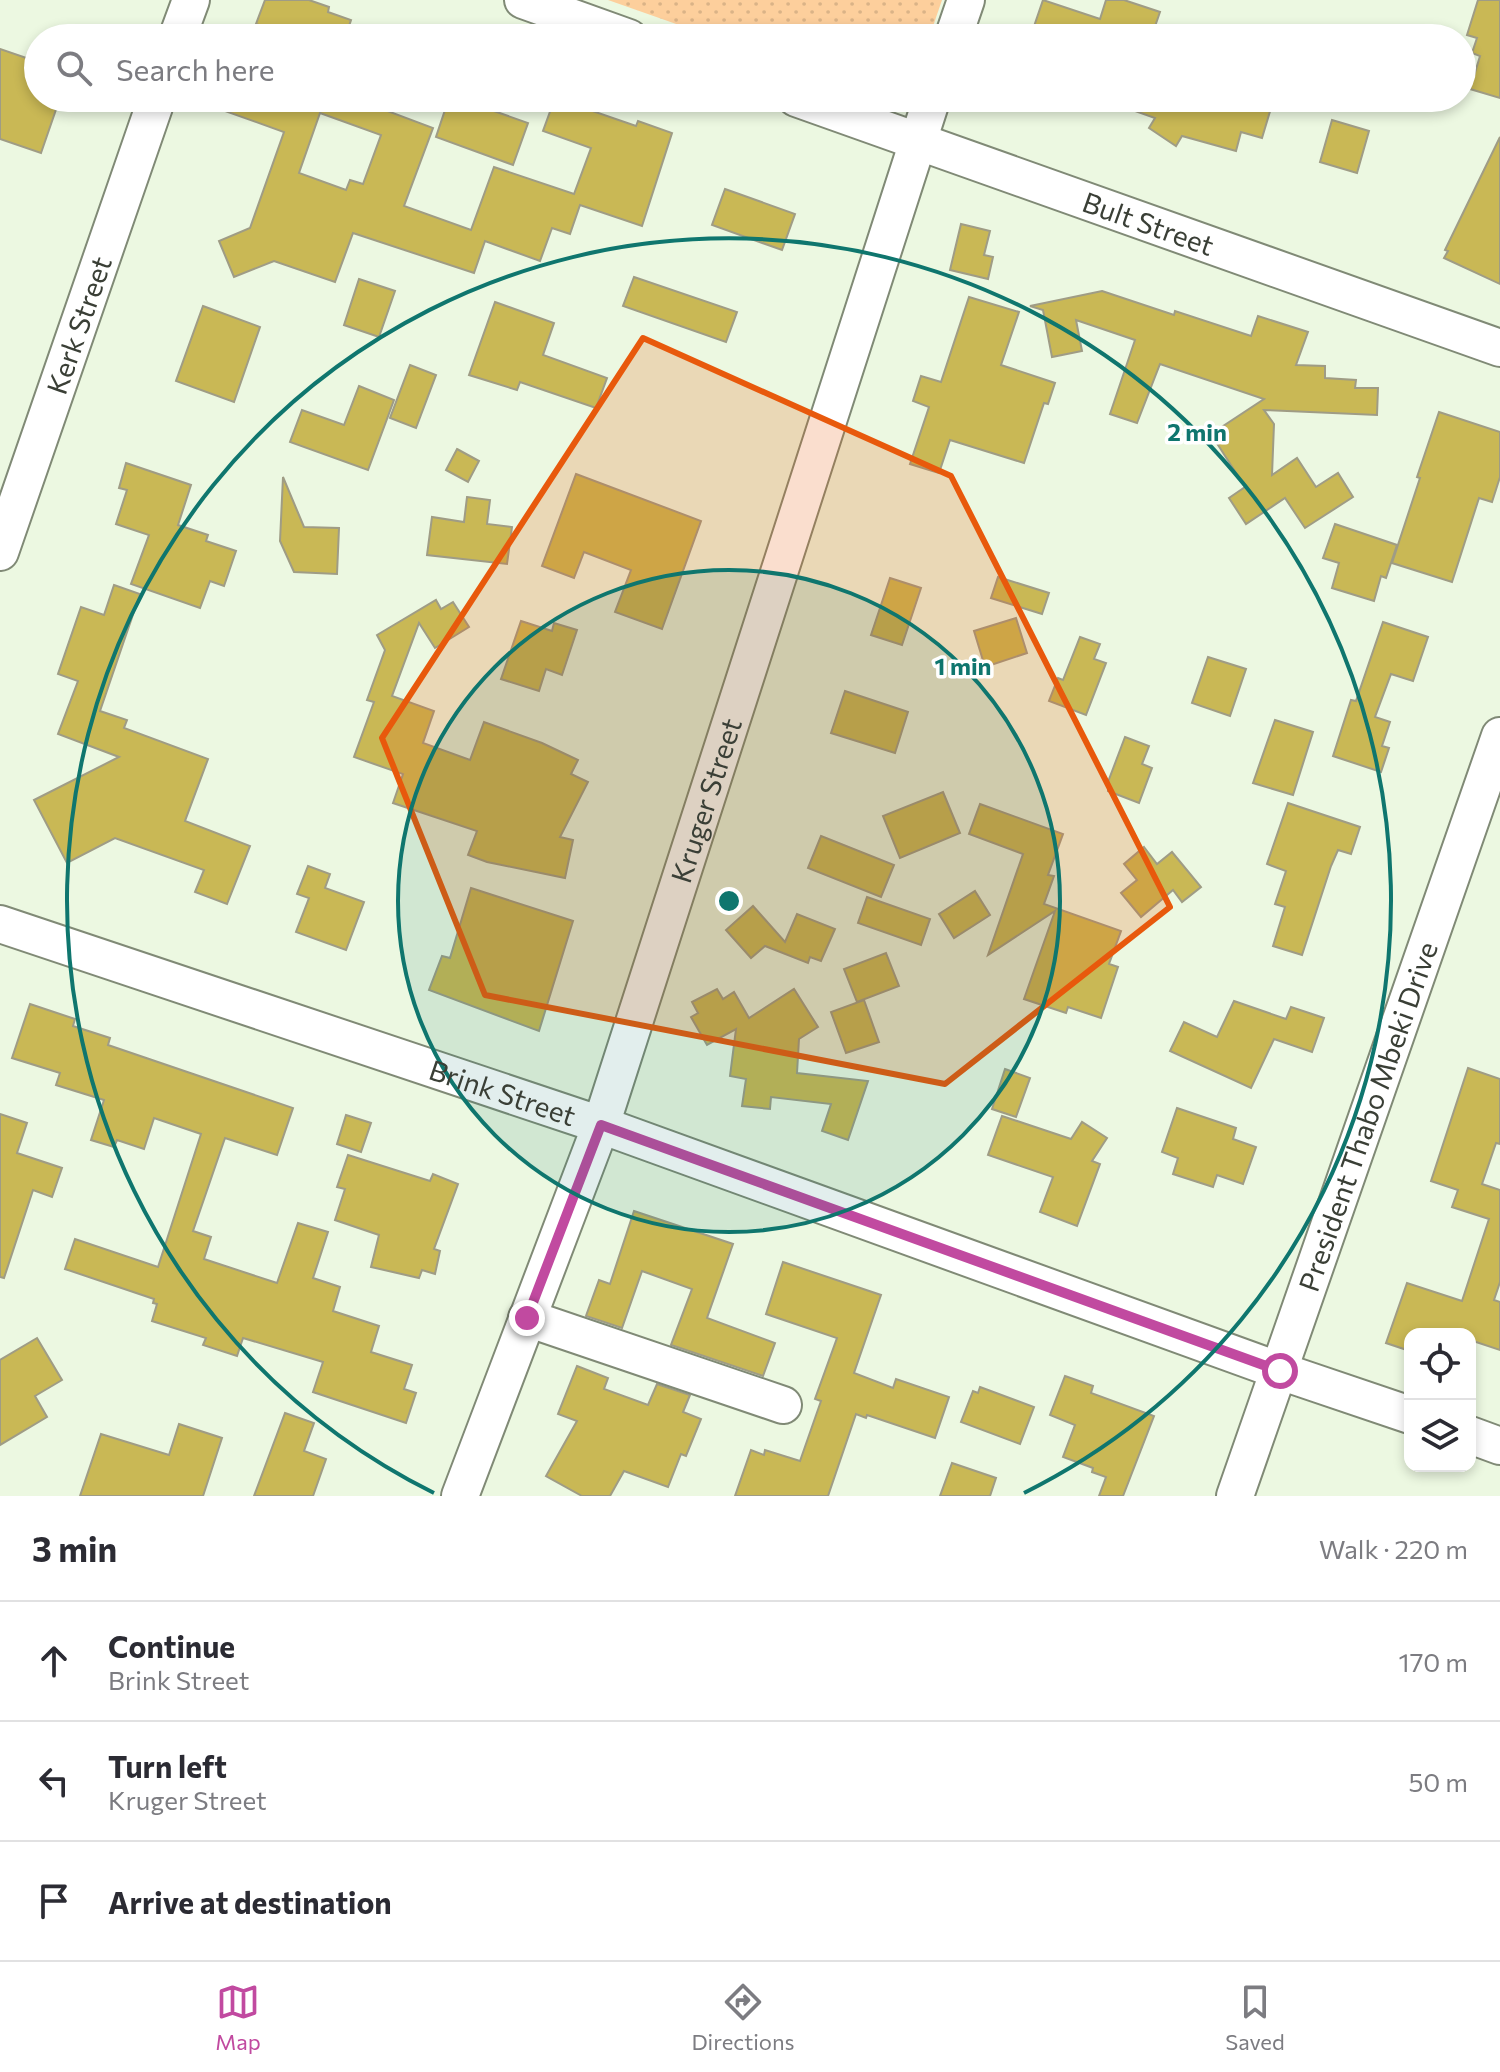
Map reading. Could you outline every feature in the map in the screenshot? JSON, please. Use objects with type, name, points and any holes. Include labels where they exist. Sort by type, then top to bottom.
[{"type":"street","points":[[182,24],[191,0]]},
{"type":"street","points":[[523,0],[590,24]]},
{"type":"street","points":[[958,24],[966,0]]},
{"type":"street","name":"Kerk Street","points":[[0,552],[152,112]]},
{"type":"street","name":"Bult Street","points":[[835,112],[1500,348]]},
{"type":"street","name":"Kruger Street","points":[[460,1496],[601,1125],[927,112]]},
{"type":"street","name":"President Thabo Mbeki Drive","points":[[1235,1496],[1500,736]]},
{"type":"street","name":"Brink Street","points":[[0,924],[601,1125],[1404,1413]]},
{"type":"street","points":[[527,1318],[783,1405]]},
{"type":"street","points":[[1476,1437],[1500,1446]]},
{"type":"highlighted area","points":[[643,338],[951,476],[1170,907],[945,1084],[485,995],[382,738]]},
{"type":"shaded area","points":[[608,0],[942,0],[934,24],[676,24]]},
{"type":"building","points":[[265,0],[309,0],[329,7],[328,12],[351,20],[350,24],[256,24]]},
{"type":"building","points":[[1043,0],[1100,19],[1106,0],[1124,0],[1160,12],[1156,24],[1035,24]]},
{"type":"building","points":[[1478,0],[1500,0],[1500,98],[1476,91],[1476,69],[1480,56],[1476,54],[1476,24],[1470,24]]},
{"type":"building","points":[[0,49],[24,57],[24,112],[55,112],[41,153],[0,139]]},
{"type":"building","points":[[228,112],[390,112],[433,128],[404,206],[471,230],[494,167],[574,194],[591,148],[543,131],[550,112],[596,112],[636,126],[638,121],[672,133],[642,226],[580,205],[570,234],[552,228],[540,261],[485,241],[474,273],[353,233],[335,282],[274,261],[234,277],[219,241],[250,228],[284,132]],"holes":[[[320,113],[381,135],[363,184],[350,180],[346,190],[299,173]]]},
{"type":"building","points":[[444,112],[497,112],[528,123],[513,165],[436,137]]},
{"type":"building","points":[[1138,112],[1270,112],[1262,138],[1241,132],[1236,151],[1182,136],[1176,146],[1149,128],[1155,118]]},
{"type":"building","points":[[1332,120],[1369,131],[1357,173],[1320,162]]},
{"type":"building","points":[[1500,137],[1500,284],[1444,258],[1448,251],[1445,250]]},
{"type":"building","points":[[725,189],[795,214],[782,250],[712,225]]},
{"type":"building","points":[[961,224],[990,231],[984,255],[993,257],[988,279],[950,270]]},
{"type":"building","points":[[634,277],[737,312],[726,342],[623,306]]},
{"type":"building","points":[[359,279],[395,291],[379,337],[344,325]]},
{"type":"building","points":[[1102,291],[1251,336],[1258,316],[1308,332],[1296,365],[1325,366],[1325,378],[1356,380],[1355,388],[1378,388],[1377,415],[1264,410],[1274,424],[1272,475],[1297,458],[1316,487],[1338,473],[1353,497],[1305,528],[1285,498],[1246,524],[1229,498],[1245,487],[1211,434],[1264,399],[1160,364],[1137,423],[1110,414],[1135,340],[1076,320],[1082,351],[1052,357],[1043,310],[1030,306]]},
{"type":"building","points":[[969,297],[1019,312],[1001,365],[1055,383],[1048,404],[1044,403],[1024,463],[950,440],[939,473],[910,464],[929,407],[913,401],[921,376],[941,382]]},
{"type":"building","points":[[495,302],[554,323],[543,355],[607,378],[596,408],[520,382],[517,390],[469,375]]},
{"type":"building","points":[[203,306],[260,327],[234,402],[176,381]]},
{"type":"building","points":[[410,365],[436,375],[416,428],[390,418]]},
{"type":"building","points":[[359,386],[394,400],[368,470],[290,442],[302,410],[344,425]]},
{"type":"building","points":[[1439,412],[1500,432],[1500,477],[1492,502],[1479,498],[1452,582],[1392,563]]},
{"type":"building","points":[[457,449],[479,461],[468,482],[446,470]]},
{"type":"building","points":[[126,463],[191,485],[178,525],[208,535],[206,541],[236,551],[224,586],[210,581],[200,608],[131,584],[149,535],[116,524],[127,490],[119,488]]},
{"type":"building","points":[[576,474],[701,521],[662,629],[615,612],[631,570],[584,552],[574,578],[542,566]]},
{"type":"building","points":[[283,477],[304,527],[339,528],[337,574],[294,572],[280,541]]},
{"type":"building","points":[[467,497],[490,500],[487,524],[512,527],[507,564],[427,555],[432,517],[464,522]]},
{"type":"building","points":[[1335,524],[1397,545],[1386,578],[1381,576],[1374,601],[1332,588],[1339,563],[1323,558]]},
{"type":"building","points":[[998,577],[1049,593],[1042,614],[991,598]]},
{"type":"building","points":[[890,578],[921,588],[902,645],[871,635]]},
{"type":"building","points":[[114,585],[140,594],[100,711],[127,720],[124,728],[208,759],[185,821],[250,846],[227,904],[195,892],[204,870],[115,838],[67,863],[34,800],[119,757],[58,734],[78,681],[58,674],[81,607],[104,615]]},
{"type":"building","points":[[436,600],[441,609],[453,602],[469,627],[435,648],[419,623],[392,696],[434,711],[423,743],[470,760],[484,722],[578,760],[571,774],[588,782],[560,837],[573,840],[565,878],[487,862],[468,855],[477,831],[393,803],[403,774],[354,757],[374,702],[367,700],[385,650],[377,635]]},
{"type":"building","points":[[1016,618],[1027,653],[985,667],[974,631]]},
{"type":"building","points":[[521,621],[552,631],[554,623],[577,630],[562,675],[546,669],[539,691],[501,679]]},
{"type":"building","points":[[1383,622],[1428,637],[1413,681],[1391,674],[1375,717],[1390,722],[1382,746],[1389,748],[1381,772],[1333,756],[1351,700],[1356,701]]},
{"type":"building","points":[[1080,637],[1100,644],[1094,659],[1106,663],[1086,715],[1049,701],[1058,678],[1063,680]]},
{"type":"building","points":[[1208,657],[1246,669],[1230,716],[1192,703]]},
{"type":"building","points":[[845,691],[908,712],[895,753],[831,733]]},
{"type":"building","points":[[1275,720],[1313,732],[1293,795],[1253,783]]},
{"type":"building","points":[[1125,737],[1149,746],[1142,764],[1152,768],[1139,803],[1108,791],[1108,782]]},
{"type":"building","points":[[943,792],[960,833],[900,858],[883,816]]},
{"type":"building","points":[[1288,803],[1360,827],[1351,854],[1338,850],[1302,955],[1273,946],[1285,907],[1275,904],[1286,871],[1267,864]]},
{"type":"building","points":[[980,804],[1063,834],[1048,875],[1054,876],[1044,904],[1121,931],[1109,964],[1118,967],[1101,1018],[1068,1007],[1066,1013],[1024,999],[1055,911],[988,955],[1023,854],[969,834]]},
{"type":"building","points":[[821,836],[894,865],[881,897],[808,868]]},
{"type":"building","points":[[1144,847],[1157,864],[1172,852],[1201,887],[1182,902],[1173,890],[1141,917],[1121,893],[1137,880],[1124,864]]},
{"type":"building","points":[[308,866],[330,874],[325,888],[364,902],[346,950],[296,932],[309,898],[297,894]]},
{"type":"building","points":[[471,888],[573,921],[539,1031],[429,990],[442,956],[450,958]]},
{"type":"building","points":[[975,891],[990,915],[954,938],[939,914]]},
{"type":"building","points":[[867,897],[930,919],[921,945],[858,923]]},
{"type":"building","points":[[753,906],[785,942],[797,914],[835,929],[821,961],[810,957],[808,963],[765,946],[751,958],[726,930]]},
{"type":"building","points":[[886,953],[899,986],[857,1002],[844,969]]},
{"type":"building","points":[[717,989],[723,999],[734,992],[749,1018],[794,989],[818,1027],[799,1039],[797,1073],[868,1081],[848,1140],[822,1131],[831,1104],[771,1097],[770,1109],[742,1106],[746,1079],[730,1076],[736,1029],[707,1045],[691,1017],[698,1013],[692,1002]]},
{"type":"building","points":[[864,1000],[879,1042],[846,1053],[831,1012]]},
{"type":"building","points":[[1234,1001],[1286,1019],[1291,1007],[1324,1018],[1312,1052],[1274,1039],[1251,1088],[1170,1051],[1184,1022],[1217,1037]]},
{"type":"building","points":[[30,1004],[75,1019],[73,1026],[110,1038],[108,1045],[293,1108],[277,1155],[225,1138],[193,1231],[211,1237],[204,1259],[277,1283],[298,1223],[328,1232],[313,1278],[340,1287],[333,1311],[379,1326],[371,1352],[412,1365],[404,1389],[416,1393],[406,1423],[313,1392],[323,1362],[243,1338],[237,1356],[203,1345],[206,1338],[152,1321],[157,1304],[153,1303],[154,1299],[65,1269],[75,1239],[158,1267],[201,1134],[154,1118],[144,1149],[117,1140],[114,1147],[91,1140],[104,1100],[56,1085],[60,1073],[12,1058]]},
{"type":"building","points":[[1468,1068],[1500,1079],[1500,1144],[1496,1143],[1482,1184],[1500,1190],[1500,1282],[1494,1300],[1500,1302],[1500,1350],[1476,1342],[1476,1328],[1404,1328],[1404,1349],[1386,1343],[1407,1283],[1462,1301],[1489,1219],[1452,1207],[1458,1190],[1431,1181]]},
{"type":"building","points":[[1005,1069],[1030,1078],[1016,1117],[992,1109]]},
{"type":"building","points":[[1177,1108],[1236,1128],[1233,1139],[1256,1147],[1243,1184],[1217,1175],[1213,1187],[1173,1174],[1178,1158],[1162,1152]]},
{"type":"building","points":[[0,1114],[27,1123],[17,1153],[62,1168],[52,1197],[33,1190],[4,1278],[0,1277]]},
{"type":"building","points":[[346,1115],[371,1123],[361,1152],[337,1144]]},
{"type":"building","points":[[1002,1116],[1071,1139],[1082,1122],[1107,1138],[1092,1161],[1100,1164],[1077,1226],[1040,1212],[1053,1177],[988,1155]]},
{"type":"building","points":[[348,1155],[430,1181],[433,1174],[458,1184],[434,1249],[440,1251],[435,1274],[422,1270],[419,1278],[371,1267],[379,1235],[335,1220],[345,1189],[337,1187]]},
{"type":"building","points":[[634,1211],[733,1244],[707,1318],[775,1343],[763,1376],[671,1345],[692,1289],[642,1271],[622,1328],[586,1316],[599,1280],[610,1284]]},
{"type":"building","points":[[783,1262],[881,1295],[854,1373],[893,1388],[896,1379],[949,1397],[935,1438],[856,1414],[828,1496],[735,1496],[751,1450],[764,1455],[765,1450],[800,1461],[821,1401],[815,1399],[837,1338],[766,1314]]},
{"type":"building","points":[[37,1338],[62,1380],[35,1396],[47,1417],[0,1445],[0,1360]]},
{"type":"building","points":[[577,1366],[608,1378],[604,1389],[648,1405],[657,1384],[690,1395],[683,1412],[701,1419],[686,1456],[681,1454],[668,1487],[624,1471],[610,1496],[582,1496],[546,1476],[577,1421],[558,1414]]},
{"type":"building","points":[[1065,1376],[1093,1386],[1091,1393],[1154,1416],[1123,1496],[1099,1496],[1106,1477],[1092,1472],[1093,1468],[1063,1457],[1075,1425],[1050,1415]]},
{"type":"building","points":[[980,1387],[1034,1407],[1020,1444],[961,1422],[973,1391],[978,1393]]},
{"type":"building","points":[[285,1413],[314,1423],[304,1451],[326,1459],[313,1496],[254,1496]]},
{"type":"building","points":[[179,1424],[222,1438],[203,1496],[80,1496],[101,1434],[169,1455]]},
{"type":"building","points":[[952,1463],[996,1478],[990,1496],[940,1496]]},
{"type":"route","points":[[527,1318],[601,1125],[1280,1371]]}]
